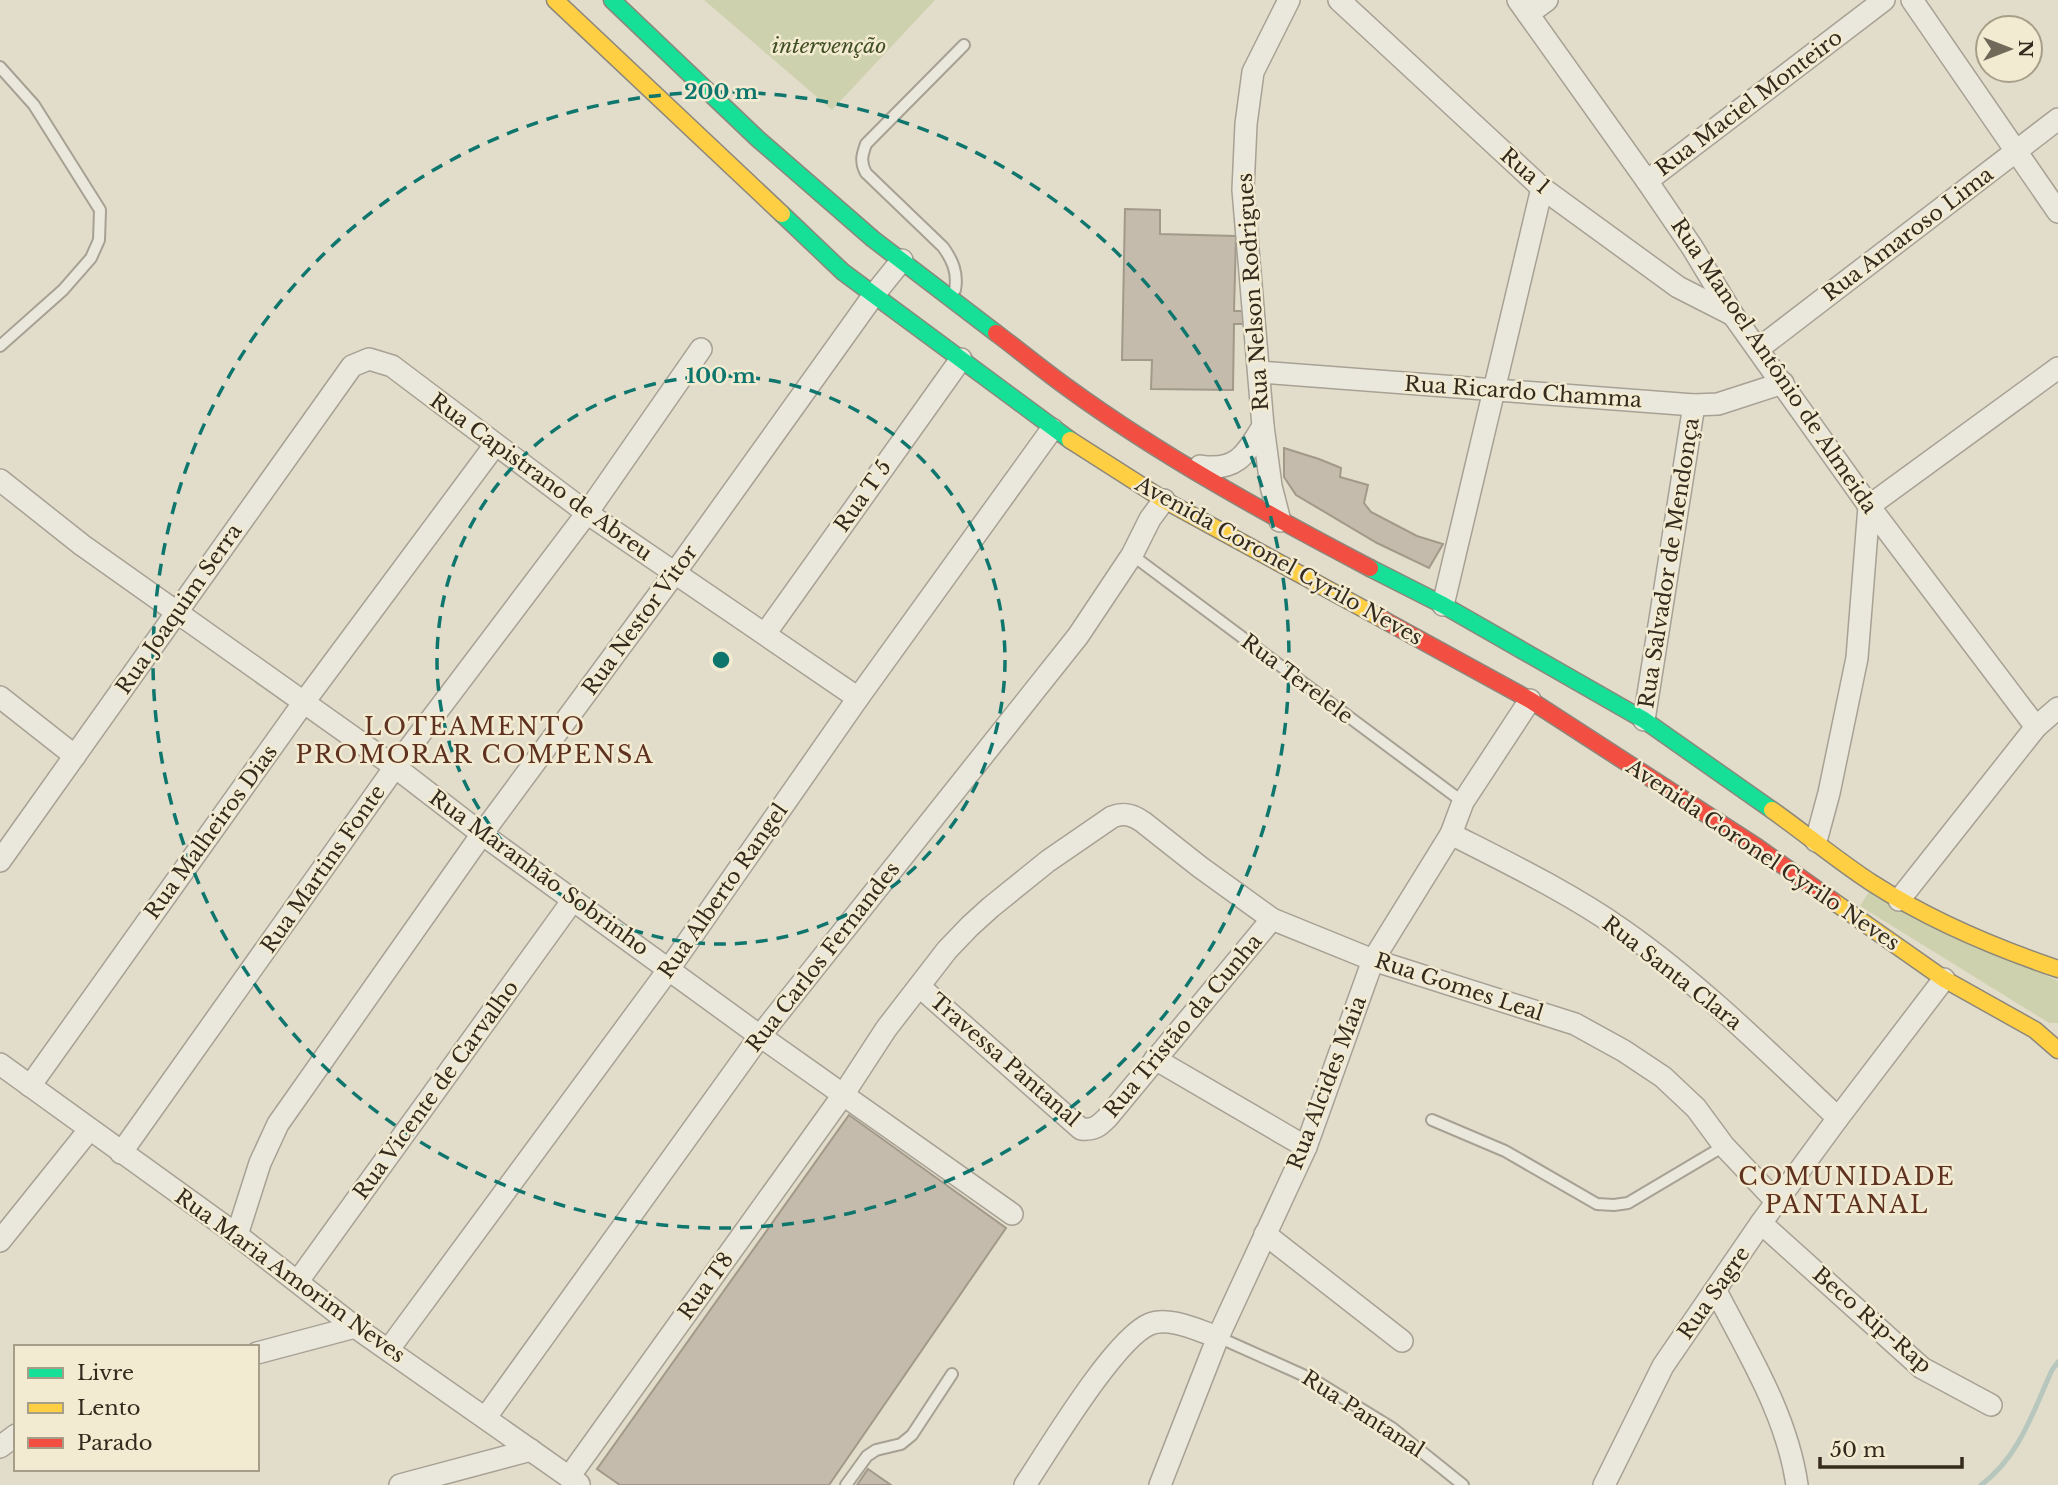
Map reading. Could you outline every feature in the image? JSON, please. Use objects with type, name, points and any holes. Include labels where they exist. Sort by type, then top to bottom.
[{"type":"highway","name":"Avenida Coronel Cyrilo Neves","points":[[555,0],[843,272],[1052,429],[1164,500],[1530,701],[1757,848],[1944,979],[2035,1030],[2058,1050]]},
{"type":"highway","name":"Avenida Coronel Cyrilo Neves","points":[[612,0],[758,139],[873,239],[1069,390],[1280,521],[1443,605],[1644,720],[1816,841],[1870,883],[1948,927],[2058,970]]},
{"type":"highway","points":[[2035,1030],[2058,1030]]},
{"type":"street","name":"Rua Nelson Rodrigues","points":[[1280,521],[1270,486],[1263,426],[1243,190],[1246,124],[1253,72],[1289,0]]},
{"type":"street","name":"Rua 1","points":[[1339,0],[1542,188],[1678,287],[1733,315]]},
{"type":"street","points":[[1523,7],[1547,0]]},
{"type":"street","name":"Rua Maciel Monteiro","points":[[1647,181],[1884,0]]},
{"type":"street","points":[[1912,0],[2058,212]]},
{"type":"street","name":"Rua Manoel Antônio de Almeida","points":[[1523,7],[1647,181],[1692,247],[1733,315],[1869,506],[2036,727]]},
{"type":"street","name":"Rua Amaroso Lima","points":[[1758,349],[2058,119]]},
{"type":"street","points":[[1443,605],[1542,188]]},
{"type":"street","name":"Rua Nestor Vitor","points":[[237,1235],[260,1163],[278,1124],[482,834],[674,574],[873,296],[902,260]]},
{"type":"street","name":"Rua Martins Fonte","points":[[121,1153],[395,767],[587,513],[701,349]]},
{"type":"street","name":"Rua Capistrano de Abreu","points":[[361,361],[369,359],[392,366],[587,513],[858,698]]},
{"type":"street","name":"Rua T 5","points":[[765,634],[961,359]]},
{"type":"street","name":"Rua Joaquim Serra","points":[[0,861],[352,366],[361,361]]},
{"type":"street","points":[[1816,841],[1829,793],[1857,658],[1869,506],[2058,368]]},
{"type":"street","name":"Rua Ricardo Chamma","points":[[1259,372],[1694,405],[1718,404],[1783,383]]},
{"type":"street","name":"Rua Salvador de Mendonça","points":[[1644,720],[1694,405]]},
{"type":"street","name":"Rua Nelson Rodrigues","points":[[1187,464],[1210,468],[1234,463],[1245,455],[1263,426]]},
{"type":"street","name":"Rua Alberto Rangel","points":[[389,1349],[669,969],[858,698],[1052,429]]},
{"type":"street","name":"Rua Malheiros Dias","points":[[30,1086],[304,702],[495,445]]},
{"type":"street","name":"Rua Maranhão Sobrinho","points":[[0,480],[82,545],[395,767],[482,834],[760,1036],[1012,1214]]},
{"type":"street","name":"Rua Carlos Fernandes","points":[[486,1418],[760,1036],[1078,636],[1132,555],[1150,519],[1164,500]]},
{"type":"street","points":[[0,697],[75,756]]},
{"type":"street","name":"Rua Alcides Maia","points":[[1160,1485],[1218,1337],[1306,1147],[1373,960],[1451,834],[1463,802],[1530,701]]},
{"type":"street","points":[[1899,900],[2036,727],[2058,708]]},
{"type":"street","name":"Rua Gomes Leal","points":[[1112,817],[1126,814],[1134,816],[1272,919],[1373,960],[1575,1024],[1624,1051],[1663,1077],[1696,1108],[1724,1146],[1777,1202]]},
{"type":"street","name":"Rua T8","points":[[575,1481],[887,1030],[947,950],[970,926],[1048,861],[1112,817]]},
{"type":"street","name":"Rua Santa Clara","points":[[1451,834],[1532,875],[1624,931],[1726,1012],[1838,1118]]},
{"type":"street","name":"Rua Vicente de Carvalho","points":[[298,1282],[573,900]]},
{"type":"street","name":"Rua Tristão da Cunha","points":[[1092,1129],[1099,1127],[1107,1118],[1272,919]]},
{"type":"street","name":"Rua Sagre","points":[[1604,1485],[1663,1366],[1761,1223],[1944,979]]},
{"type":"street","name":"Travessa Pantanal","points":[[920,987],[1081,1129],[1092,1129]]},
{"type":"street","points":[[1155,1059],[1306,1147]]},
{"type":"street","name":"Rua Maria Amorim Neves","points":[[0,1064],[237,1235],[355,1327],[575,1481]]},
{"type":"street","points":[[0,1241],[89,1130]]},
{"type":"street","name":"Beco Rip-Rap","points":[[1761,1223],[1922,1368],[1991,1405]]},
{"type":"street","points":[[1265,1234],[1402,1341]]},
{"type":"street","points":[[1716,1291],[1776,1409],[1794,1464],[1797,1485]]},
{"type":"street","points":[[1025,1485],[1098,1377],[1132,1335],[1152,1323],[1169,1322],[1218,1337]]},
{"type":"street","points":[[259,1352],[355,1327]]},
{"type":"street","points":[[400,1485],[531,1450]]},
{"type":"lane","points":[[952,300],[956,286],[951,258],[861,165],[866,144],[964,45]]},
{"type":"lane","points":[[0,67],[34,105],[100,210],[99,240],[91,258],[63,290],[0,346]]},
{"type":"lane","name":"Rua Terelele","points":[[1132,555],[1463,802]]},
{"type":"lane","points":[[1432,1120],[1505,1151],[1598,1204],[1606,1205],[1628,1203],[1724,1146]]},
{"type":"lane","name":"Rua Pantanal","points":[[1218,1337],[1314,1380],[1392,1427],[1462,1485]]},
{"type":"lane","points":[[846,1485],[867,1456],[876,1450],[901,1444],[912,1435],[952,1374]]},
{"type":"green space","name":"intervenção","points":[[704,0],[935,0],[832,110]]},
{"type":"green space","points":[[1869,892],[2058,981],[2058,1023],[2049,1023],[1860,906]]},
{"type":"building","points":[[1125,209],[1160,210],[1160,234],[1236,236],[1234,311],[1243,311],[1243,324],[1234,324],[1233,390],[1151,389],[1152,360],[1122,360]]},
{"type":"building","points":[[1284,448],[1341,468],[1340,477],[1368,485],[1364,503],[1371,512],[1417,536],[1443,544],[1429,568],[1377,543],[1296,495],[1284,477]]},
{"type":"building","points":[[849,1115],[1006,1228],[829,1485],[620,1485],[597,1469]]},
{"type":"building","points":[[868,1469],[891,1485],[857,1485]]},
{"type":"waterway","points":[[1981,1485],[2005,1461],[2024,1433],[2058,1362]]},
{"type":"traffic: fast","points":[[612,0],[758,139],[873,239],[996,333]]},
{"type":"traffic: fast","points":[[782,214],[843,272],[1070,440]]},
{"type":"traffic: fast","points":[[1370,568],[1443,605],[1644,720],[1772,810]]},
{"type":"traffic: slow","points":[[555,0],[782,214]]},
{"type":"traffic: slow","points":[[1070,440],[1164,500],[1384,620]]},
{"type":"traffic: slow","points":[[1772,810],[1859,875],[1894,897],[1986,942],[2058,969]]},
{"type":"traffic: slow","points":[[1833,901],[1944,979],[2035,1030],[2058,1050]]},
{"type":"traffic: jam","points":[[996,333],[1068,388],[1141,438],[1254,506],[1370,568]]},
{"type":"traffic: jam","points":[[1384,620],[1530,700],[1757,847],[1833,901]]},
{"type":"district","name":"LOTEAMENTO PROMORAR COMPENSA","points":[[475,741]]},
{"type":"district","name":"COMUNIDADE PANTANAL","points":[[1847,1191]]}]
